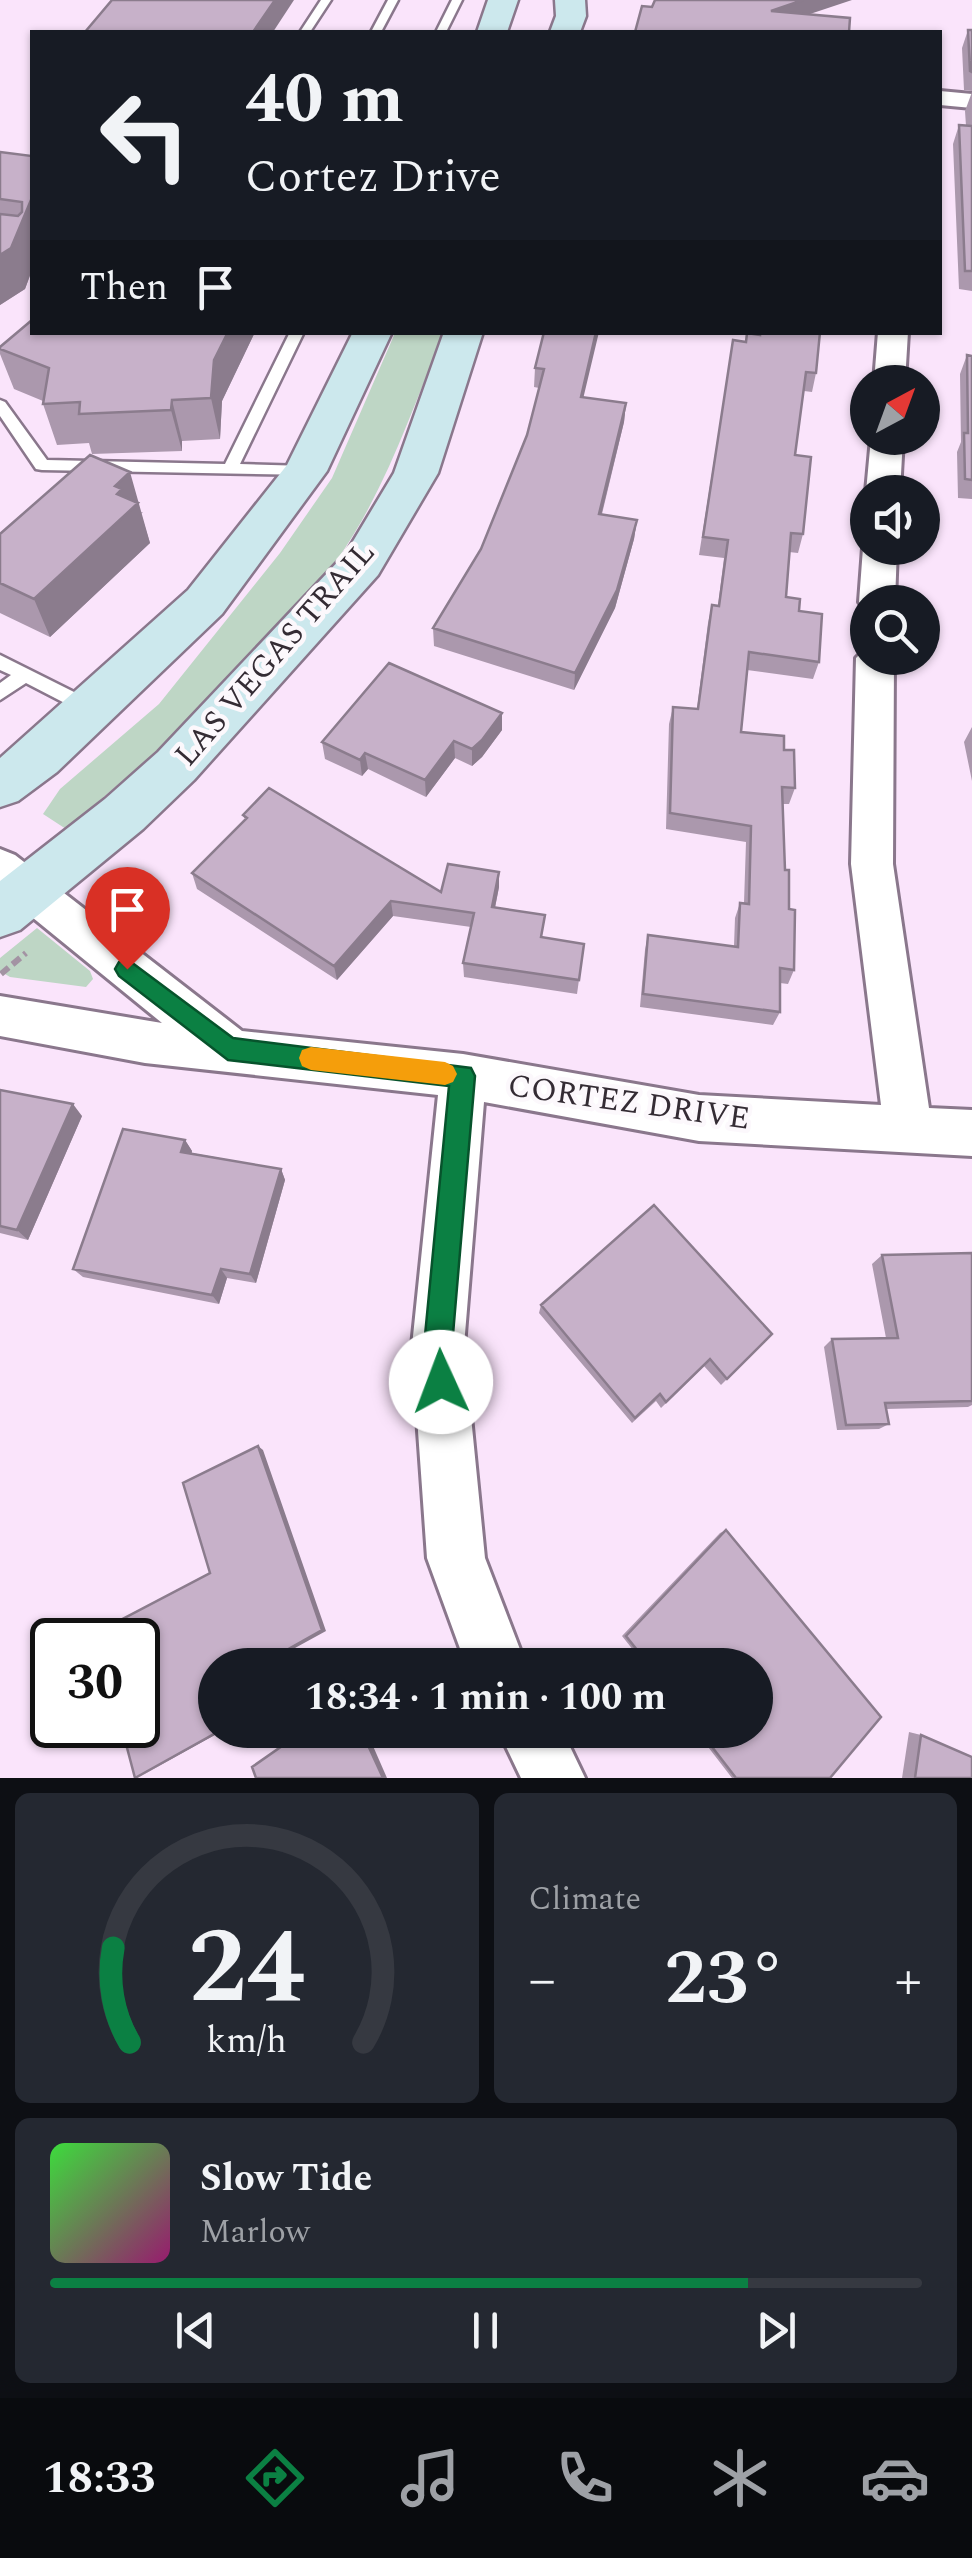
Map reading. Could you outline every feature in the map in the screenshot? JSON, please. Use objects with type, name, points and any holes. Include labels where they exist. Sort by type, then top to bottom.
[{"type":"main road","points":[[493,30],[503,0]]},
{"type":"main road","points":[[0,786],[39,758],[205,602],[306,471],[373,335]]},
{"type":"main road","name":"LAS VEGAS TRAIL","points":[[9,890],[124,814],[176,766],[362,564],[416,473],[463,335]]},
{"type":"street","points":[[942,98],[972,101]]},
{"type":"street","points":[[891,365],[893,335]]},
{"type":"street","points":[[875,675],[872,864],[908,1127]]},
{"type":"street","points":[[9,890],[228,1048]]},
{"type":"street","name":"CORTEZ DRIVE","points":[[0,1016],[144,1042],[462,1076],[699,1118],[972,1133]]},
{"type":"street","points":[[462,1076],[438,1346],[456,1558],[490,1648]]},
{"type":"street","points":[[539,1748],[554,1778]]},
{"type":"lane","points":[[305,30],[326,0]]},
{"type":"lane","points":[[377,30],[393,0]]},
{"type":"lane","points":[[442,30],[458,0]]},
{"type":"lane","points":[[230,470],[296,335]]},
{"type":"lane","points":[[0,405],[42,465],[306,471]]},
{"type":"lane","points":[[0,662],[91,710]]},
{"type":"lane","points":[[0,693],[25,674]]},
{"type":"green space","points":[[394,335],[443,335],[370,506],[308,598],[210,703],[66,829],[43,814],[60,789],[159,704],[280,553],[332,478]]},
{"type":"green space","points":[[37,928],[90,971],[93,979],[86,987],[10,977],[0,971],[0,958]]},
{"type":"building","points":[[112,0],[275,0],[254,30],[87,30]]},
{"type":"building","points":[[655,0],[803,0],[771,11],[850,18],[849,30],[636,30],[642,6],[652,7]]},
{"type":"building","points":[[968,30],[972,30],[972,72],[970,71]]},
{"type":"building","points":[[959,125],[972,126],[972,271],[965,271]]},
{"type":"building","points":[[0,152],[30,156],[30,202],[11,248],[0,255],[0,214],[18,216],[22,202],[0,199]]},
{"type":"building","points":[[30,322],[30,335],[226,335],[214,360],[211,398],[172,400],[171,410],[79,414],[80,402],[43,404],[49,368],[0,347]]},
{"type":"building","points":[[543,335],[595,335],[581,397],[626,403],[599,514],[637,520],[617,590],[575,673],[433,628],[481,549],[527,435],[544,369],[535,368]]},
{"type":"building","points":[[747,335],[820,335],[816,373],[806,372],[795,455],[811,457],[803,534],[791,533],[786,597],[800,599],[799,611],[822,614],[819,662],[749,652],[741,732],[784,736],[784,750],[794,750],[795,788],[782,787],[789,909],[795,910],[794,970],[780,968],[780,1012],[643,994],[648,935],[738,947],[740,903],[749,904],[751,826],[670,813],[673,707],[698,709],[712,605],[719,606],[728,540],[703,537],[733,340],[746,342]]},
{"type":"building","points":[[967,355],[972,356],[972,480],[965,479]]},
{"type":"building","points":[[90,455],[130,472],[115,486],[122,489],[117,494],[138,503],[34,599],[0,583],[0,534]]},
{"type":"building","points":[[389,663],[502,713],[472,749],[454,741],[425,780],[365,753],[360,760],[322,742]]},
{"type":"building","points":[[269,788],[441,892],[448,864],[499,872],[492,907],[545,915],[541,937],[584,944],[579,980],[463,963],[474,913],[391,901],[334,966],[192,873],[247,818],[243,815]]},
{"type":"building","points":[[0,1090],[73,1104],[17,1230],[0,1226]]},
{"type":"building","points":[[123,1129],[185,1140],[181,1152],[281,1169],[250,1274],[221,1269],[212,1295],[73,1269]]},
{"type":"building","points":[[654,1205],[772,1334],[727,1379],[710,1359],[666,1402],[660,1394],[635,1418],[541,1305]]},
{"type":"building","points":[[972,1253],[972,1401],[885,1403],[889,1424],[846,1425],[832,1339],[898,1338],[882,1255]]},
{"type":"building","points":[[258,1446],[322,1630],[290,1648],[198,1648],[198,1743],[135,1778],[127,1748],[160,1748],[160,1618],[124,1618],[210,1573],[183,1483]]},
{"type":"building","points":[[726,1530],[881,1717],[830,1778],[736,1778],[713,1748],[773,1748],[773,1648],[636,1648],[626,1636]]},
{"type":"building","points":[[921,1735],[972,1757],[972,1778],[915,1778]]},
{"type":"building","points":[[279,1748],[369,1748],[383,1778],[256,1778],[252,1767]]},
{"type":"slow traffic","points":[[311,1058],[445,1074]]},
{"type":"route","points":[[127,969],[228,1048],[462,1076],[438,1346],[441,1382]]}]
